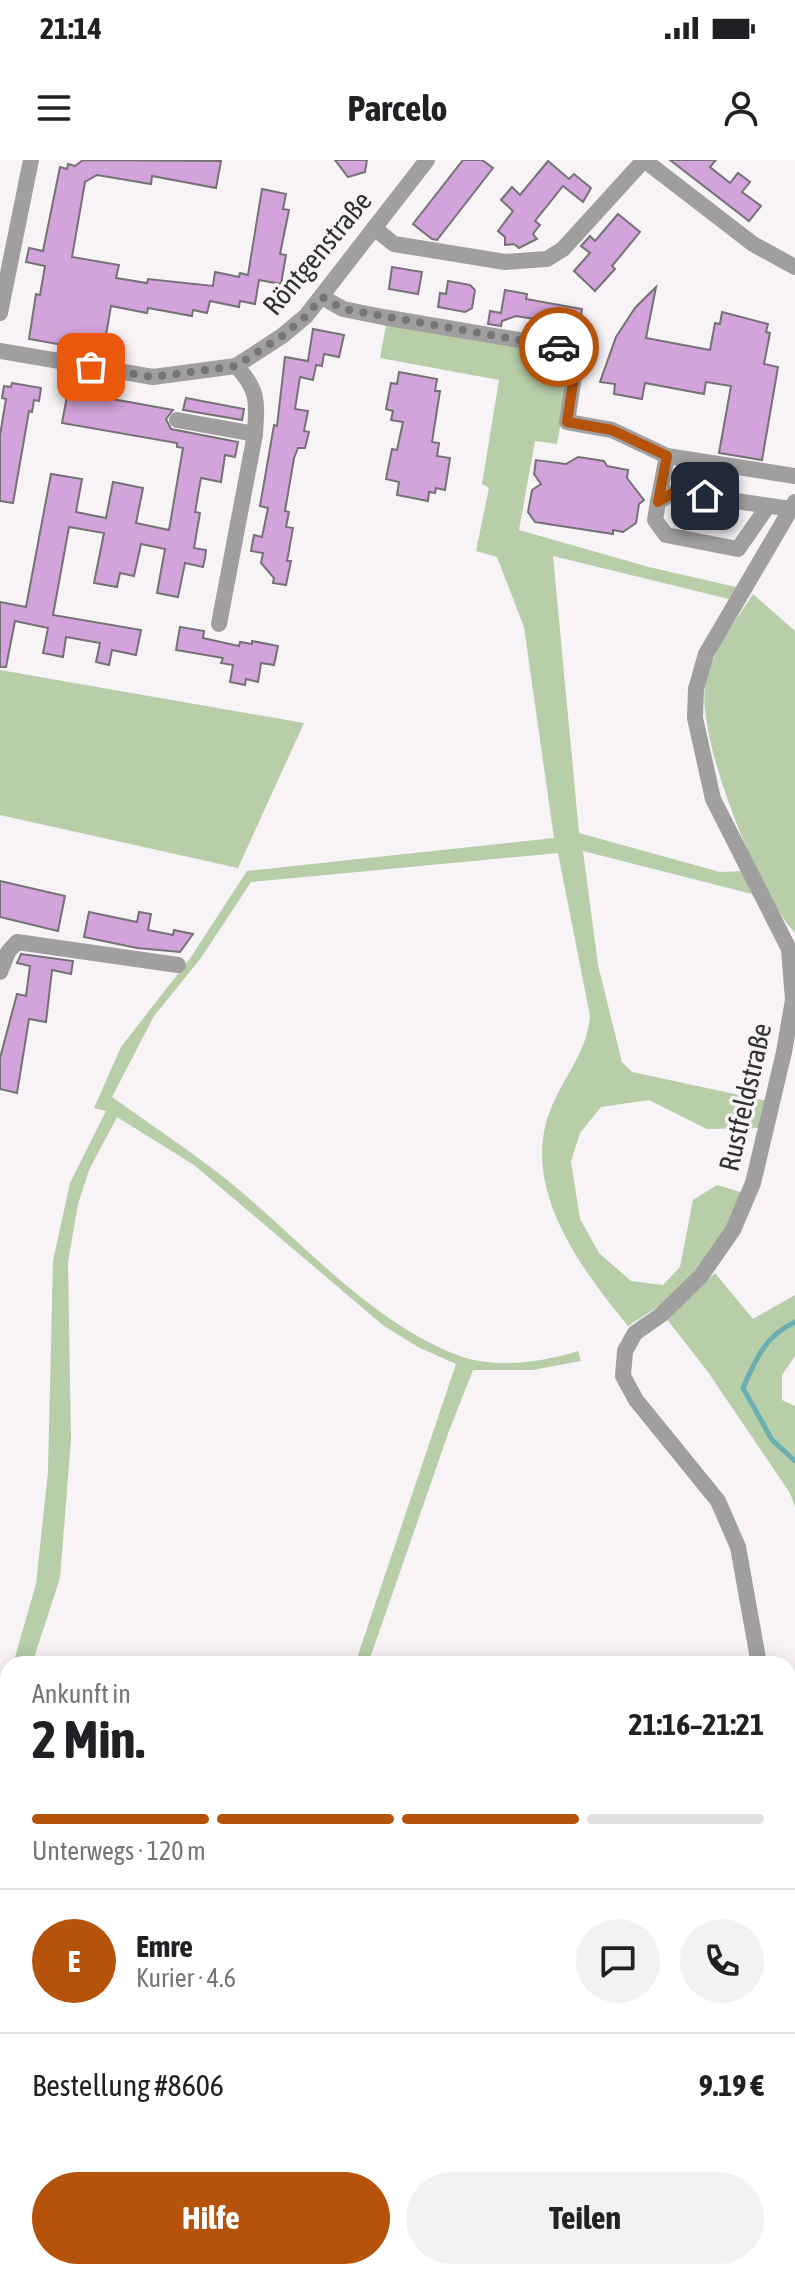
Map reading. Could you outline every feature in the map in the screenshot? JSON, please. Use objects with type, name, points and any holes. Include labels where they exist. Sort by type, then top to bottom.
[{"type":"street","points":[[0,313],[31,160]]},
{"type":"street","name":"Röntgenstraße","points":[[0,351],[153,377],[236,366],[306,316],[427,160]]},
{"type":"street","points":[[374,228],[394,244],[505,262],[547,259],[563,249],[644,160],[753,244],[795,267]]},
{"type":"street","points":[[322,297],[343,309],[578,350],[567,422],[612,430],[667,456],[795,476]]},
{"type":"street","points":[[219,624],[255,434],[257,402],[250,381],[236,366]]},
{"type":"street","points":[[177,420],[255,434]]},
{"type":"street","points":[[667,456],[655,520],[666,535],[738,549],[768,506]]},
{"type":"street","points":[[658,502],[674,492],[768,506],[793,506]]},
{"type":"street","name":"Rustfeldstraße","points":[[758,1656],[738,1547],[718,1501],[636,1400],[623,1376],[625,1351],[635,1333],[661,1315],[701,1276],[733,1230],[753,1183],[784,1052],[793,1000],[789,949],[713,799],[695,718],[696,689],[706,654],[793,506]]},
{"type":"street","points":[[0,972],[8,952],[17,942],[178,965]]},
{"type":"green space","points":[[386,325],[573,355],[557,444],[535,441],[519,530],[649,567],[736,587],[729,599],[553,556],[579,833],[720,872],[743,871],[756,895],[583,851],[598,965],[622,1062],[632,1072],[768,1101],[760,1128],[707,1129],[649,1100],[601,1107],[580,1133],[571,1161],[580,1219],[599,1253],[631,1281],[663,1285],[680,1267],[693,1200],[717,1185],[744,1193],[721,1244],[667,1301],[628,1326],[592,1280],[560,1227],[549,1199],[543,1170],[543,1140],[550,1111],[584,1042],[590,1016],[558,853],[251,882],[201,958],[154,1016],[112,1097],[226,1179],[361,1297],[420,1338],[452,1353],[483,1362],[515,1363],[578,1351],[581,1361],[533,1370],[473,1370],[371,1656],[358,1656],[456,1364],[418,1347],[384,1326],[194,1165],[117,1117],[89,1170],[78,1204],[68,1262],[71,1440],[60,1578],[35,1656],[15,1656],[36,1584],[48,1472],[53,1261],[70,1183],[106,1111],[94,1108],[121,1047],[191,957],[247,871],[554,838],[524,627],[497,557],[476,551],[489,488],[482,484],[499,380],[380,358]]},
{"type":"green space","points":[[753,594],[795,631],[795,933],[764,885],[732,812],[709,737],[705,705],[709,669],[725,636]]},
{"type":"green space","points":[[0,670],[304,723],[238,868],[0,815]]},
{"type":"green space","points":[[715,1273],[753,1319],[795,1295],[795,1356],[782,1375],[782,1400],[795,1406],[795,1507],[790,1493],[708,1372],[666,1318]]},
{"type":"building","points":[[83,160],[221,161],[216,188],[152,176],[151,184],[97,175],[85,182],[72,257],[119,265],[116,278],[147,283],[148,279],[213,286],[215,272],[239,277],[240,273],[248,275],[262,189],[286,194],[283,209],[289,210],[280,254],[286,255],[281,284],[259,280],[255,304],[240,301],[239,307],[210,301],[207,313],[193,310],[192,316],[148,308],[147,313],[111,306],[103,352],[29,339],[36,294],[40,295],[45,266],[26,262],[29,248],[43,251],[60,167],[67,169],[68,164],[75,166]]},
{"type":"building","points":[[335,160],[367,160],[365,172],[348,177]]},
{"type":"building","points":[[463,160],[482,160],[493,168],[437,240],[432,239],[413,224]]},
{"type":"building","points":[[670,160],[716,160],[710,167],[730,183],[738,173],[750,182],[742,192],[761,206],[749,221]]},
{"type":"building","points":[[548,161],[569,179],[574,174],[591,188],[583,202],[563,186],[535,221],[540,225],[533,234],[537,239],[519,248],[514,244],[505,245],[505,237],[498,231],[513,211],[501,200],[512,187],[520,195]]},
{"type":"building","points":[[618,214],[640,232],[612,266],[615,269],[595,291],[574,271],[590,253],[581,246],[590,236],[595,241]]},
{"type":"building","points":[[392,267],[422,272],[418,294],[389,289]]},
{"type":"building","points":[[448,281],[470,285],[475,290],[472,308],[465,312],[438,307],[440,293],[446,294]]},
{"type":"building","points":[[656,287],[646,338],[710,350],[715,323],[720,324],[722,312],[768,324],[766,332],[770,333],[764,364],[778,367],[762,460],[719,453],[731,386],[706,382],[704,394],[645,383],[642,399],[614,394],[615,384],[600,382],[616,337],[635,308]]},
{"type":"building","points":[[505,290],[527,294],[526,299],[582,309],[579,332],[540,326],[541,320],[516,316],[502,321],[501,326],[488,324],[490,311],[501,313]]},
{"type":"building","points":[[313,329],[344,335],[339,357],[324,354],[322,366],[316,365],[313,380],[300,377],[295,409],[308,411],[304,431],[309,432],[305,448],[298,448],[294,458],[285,511],[289,512],[286,527],[293,528],[286,585],[273,583],[274,578],[261,563],[263,553],[251,551],[254,535],[262,537],[268,508],[260,506],[274,425],[277,426],[285,357],[308,361]]},
{"type":"building","points":[[399,372],[437,379],[435,391],[440,391],[432,442],[439,443],[437,456],[450,458],[445,490],[436,488],[435,493],[429,492],[428,501],[397,495],[399,482],[386,479],[392,449],[397,450],[403,422],[391,420],[393,411],[386,409],[391,383],[397,384]]},
{"type":"building","points":[[12,383],[41,388],[39,401],[34,400],[32,412],[29,411],[13,503],[0,501],[0,435],[6,399],[2,398],[4,386],[11,387]]},
{"type":"building","points":[[68,391],[173,410],[166,419],[171,429],[238,442],[235,457],[225,455],[221,482],[201,478],[195,512],[200,513],[194,548],[206,550],[205,558],[203,567],[185,563],[178,597],[157,593],[165,549],[141,544],[134,576],[120,573],[117,587],[94,583],[104,533],[69,527],[53,615],[141,630],[136,655],[112,650],[109,665],[96,662],[100,643],[66,637],[63,657],[43,653],[48,628],[15,621],[6,667],[0,667],[0,602],[26,607],[51,474],[82,479],[76,512],[106,518],[113,482],[143,488],[136,523],[169,530],[183,448],[177,447],[177,443],[62,423]]},
{"type":"building","points":[[186,398],[244,409],[242,420],[183,410]]},
{"type":"building","points":[[578,457],[604,461],[607,466],[628,470],[627,478],[644,500],[639,504],[636,523],[623,532],[613,530],[613,534],[535,522],[528,512],[532,490],[541,484],[534,474],[536,460],[566,464]]},
{"type":"building","points":[[180,627],[204,631],[203,638],[239,646],[240,642],[252,644],[252,641],[278,646],[274,665],[261,663],[258,682],[246,679],[245,685],[230,682],[233,665],[221,663],[223,658],[176,650]]},
{"type":"building","points":[[0,881],[65,896],[58,931],[0,917]]},
{"type":"building","points":[[89,912],[137,922],[139,912],[151,914],[148,930],[173,935],[174,930],[193,934],[180,952],[137,948],[84,937]]},
{"type":"building","points":[[21,954],[73,961],[71,974],[52,970],[46,1022],[29,1019],[17,1093],[0,1089],[0,1058],[17,994],[26,996],[30,966],[17,963]]},
{"type":"waterway","points":[[795,1322],[769,1341],[743,1388],[772,1440],[795,1461]]},
{"type":"way so far","points":[[91,367],[153,377],[236,366],[282,336],[306,316],[322,297],[343,309],[559,347]]},
{"type":"route","points":[[559,347],[578,350],[567,422],[612,430],[667,456],[658,502],[674,492],[705,496]]}]
